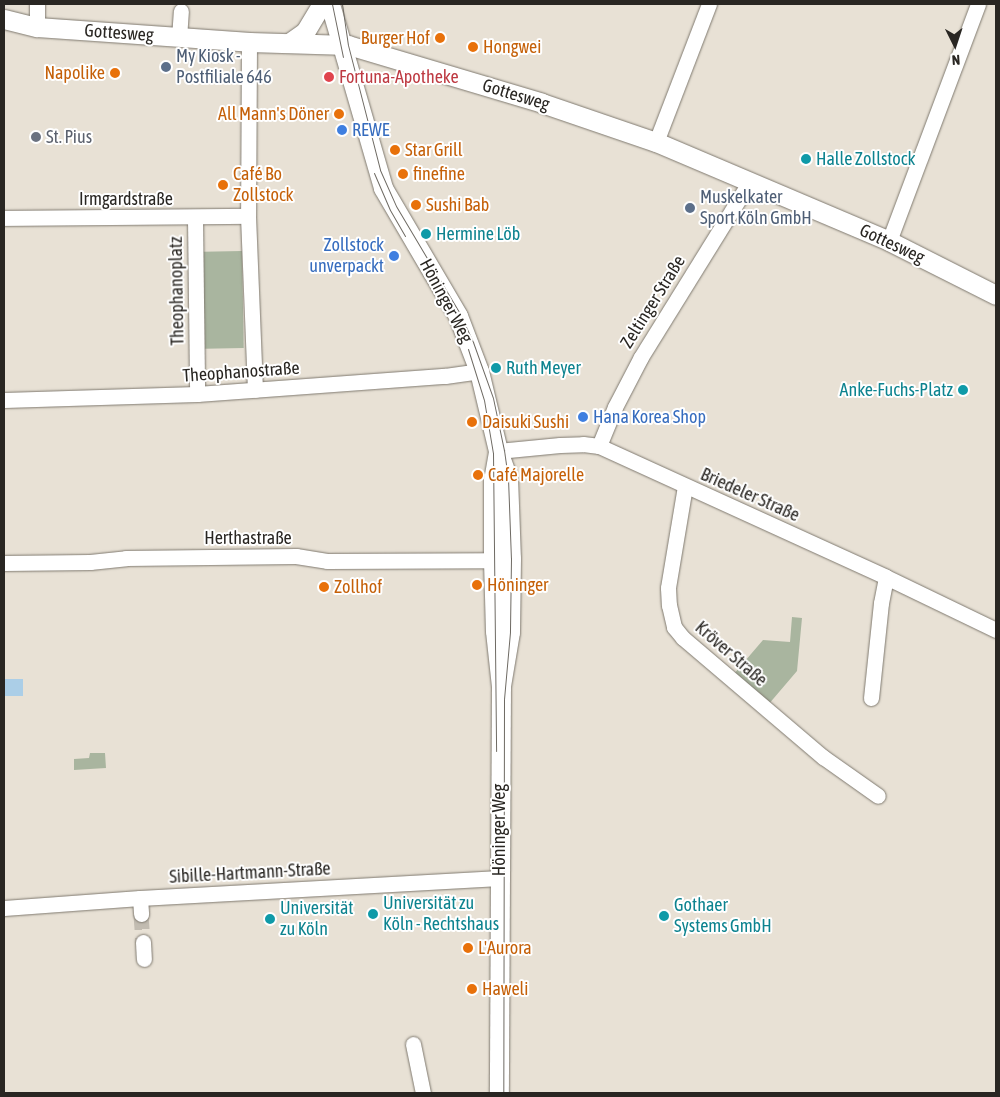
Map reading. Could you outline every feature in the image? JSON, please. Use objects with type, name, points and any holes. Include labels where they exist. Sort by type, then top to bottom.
[{"type":"street","points":[[37,4],[37,28]]},
{"type":"street","points":[[289,43],[305,32],[322,4]]},
{"type":"street","name":"Höninger Weg","points":[[330,4],[383,188],[458,316],[480,371],[498,451],[508,478],[511,558],[510,632],[501,686]]},
{"type":"street","name":"Höninger Weg","points":[[342,4],[343,44]]},
{"type":"street","points":[[656,142],[709,4]]},
{"type":"street","points":[[889,241],[978,4]]},
{"type":"street","points":[[179,38],[181,10]]},
{"type":"street","name":"Gottesweg","points":[[4,19],[37,28],[249,42],[343,44],[542,103],[656,142],[889,241],[996,295]]},
{"type":"street","points":[[249,42],[248,216],[255,390]]},
{"type":"street","name":"Zeltinger Straße","points":[[599,446],[615,407],[641,357],[749,183]]},
{"type":"street","name":"Irmgardstraße","points":[[4,218],[194,218],[248,216]]},
{"type":"street","name":"Theophanoplatz","points":[[194,218],[197,394]]},
{"type":"street","name":"Theophanostraße","points":[[4,400],[197,394],[445,376],[480,371]]},
{"type":"street","points":[[498,451],[560,445],[599,446]]},
{"type":"street","name":"Briedeler Straße","points":[[599,446],[886,577],[996,630]]},
{"type":"street","name":"Höninger Weg","points":[[498,451],[493,479],[493,560],[495,631],[501,686],[499,1093]]},
{"type":"street","name":"Kröver Straße","points":[[684,486],[668,588],[674,626],[682,638],[824,757],[878,796]]},
{"type":"street","name":"Herthastraße","points":[[4,563],[90,562],[126,558],[296,556],[327,561],[493,560]]},
{"type":"street","points":[[870,698],[881,603],[886,577]]},
{"type":"street","name":"Sibille-Hartmann-Straße","points":[[4,908],[140,898],[499,878]]},
{"type":"street","points":[[140,898],[141,914]]},
{"type":"street","points":[[142,942],[144,959]]},
{"type":"street","points":[[414,1044],[423,1093]]},
{"type":"green space","points":[[242,251],[244,348],[205,349],[203,252]]},
{"type":"green space","points":[[792,617],[802,618],[797,671],[768,705],[733,675],[763,640],[790,642]]},
{"type":"green space","points":[[90,753],[105,753],[106,768],[74,770],[74,759],[89,758]]},
{"type":"water","points":[[5,679],[23,679],[23,696],[5,696]]},
{"type":"tunnel","points":[[141,914],[143,942]]},
{"type":"tram line","points":[[332,4],[343,57]]},
{"type":"tram line","points":[[342,4],[348,45],[380,170],[396,206],[460,314],[473,342],[493,398],[504,450],[508,478],[511,558],[510,632],[504,699],[503,1093]]},
{"type":"tram line","points":[[374,173],[390,210],[405,236]]},
{"type":"tram line","points":[[468,349],[484,400],[493,453],[496,751]]},
{"type":"place","name":"Burger Hof","points":[[440,38]]},
{"type":"place","name":"Hongwei","points":[[473,47]]},
{"type":"place","name":"My Kiosk - Postfiliale 646","points":[[166,67]]},
{"type":"place","name":"Napolike","points":[[115,73]]},
{"type":"place","name":"Fortuna-Apotheke","points":[[329,77]]},
{"type":"place","name":"All Mann's Döner","points":[[339,114]]},
{"type":"place","name":"REWE","points":[[342,130]]},
{"type":"place","name":"St. Pius","points":[[36,137]]},
{"type":"place","name":"Star Grill","points":[[395,150]]},
{"type":"place","name":"Halle Zollstock","points":[[806,159]]},
{"type":"place","name":"finefine","points":[[403,174]]},
{"type":"place","name":"Café Bo Zollstock","points":[[223,185]]},
{"type":"place","name":"Sushi Bab","points":[[416,205]]},
{"type":"place","name":"Muskelkater Sport Köln GmbH","points":[[690,208]]},
{"type":"place","name":"Hermine Löb","points":[[426,234]]},
{"type":"place","name":"Zollstock unverpackt","points":[[394,256]]},
{"type":"place","name":"Ruth Meyer","points":[[496,368]]},
{"type":"place","name":"Anke-Fuchs-Platz","points":[[963,390]]},
{"type":"place","name":"Hana Korea Shop","points":[[583,417]]},
{"type":"place","name":"Daisuki Sushi","points":[[472,422]]},
{"type":"place","name":"Café Majorelle","points":[[478,475]]},
{"type":"place","name":"Höninger","points":[[477,585]]},
{"type":"place","name":"Zollhof","points":[[324,587]]},
{"type":"place","name":"Universität zu Köln - Rechtshaus","points":[[373,914]]},
{"type":"place","name":"Gothaer Systems GmbH","points":[[664,916]]},
{"type":"place","name":"Universität zu Köln","points":[[270,919]]},
{"type":"place","name":"L'Aurora","points":[[468,948]]},
{"type":"place","name":"Haweli","points":[[472,989]]}]
